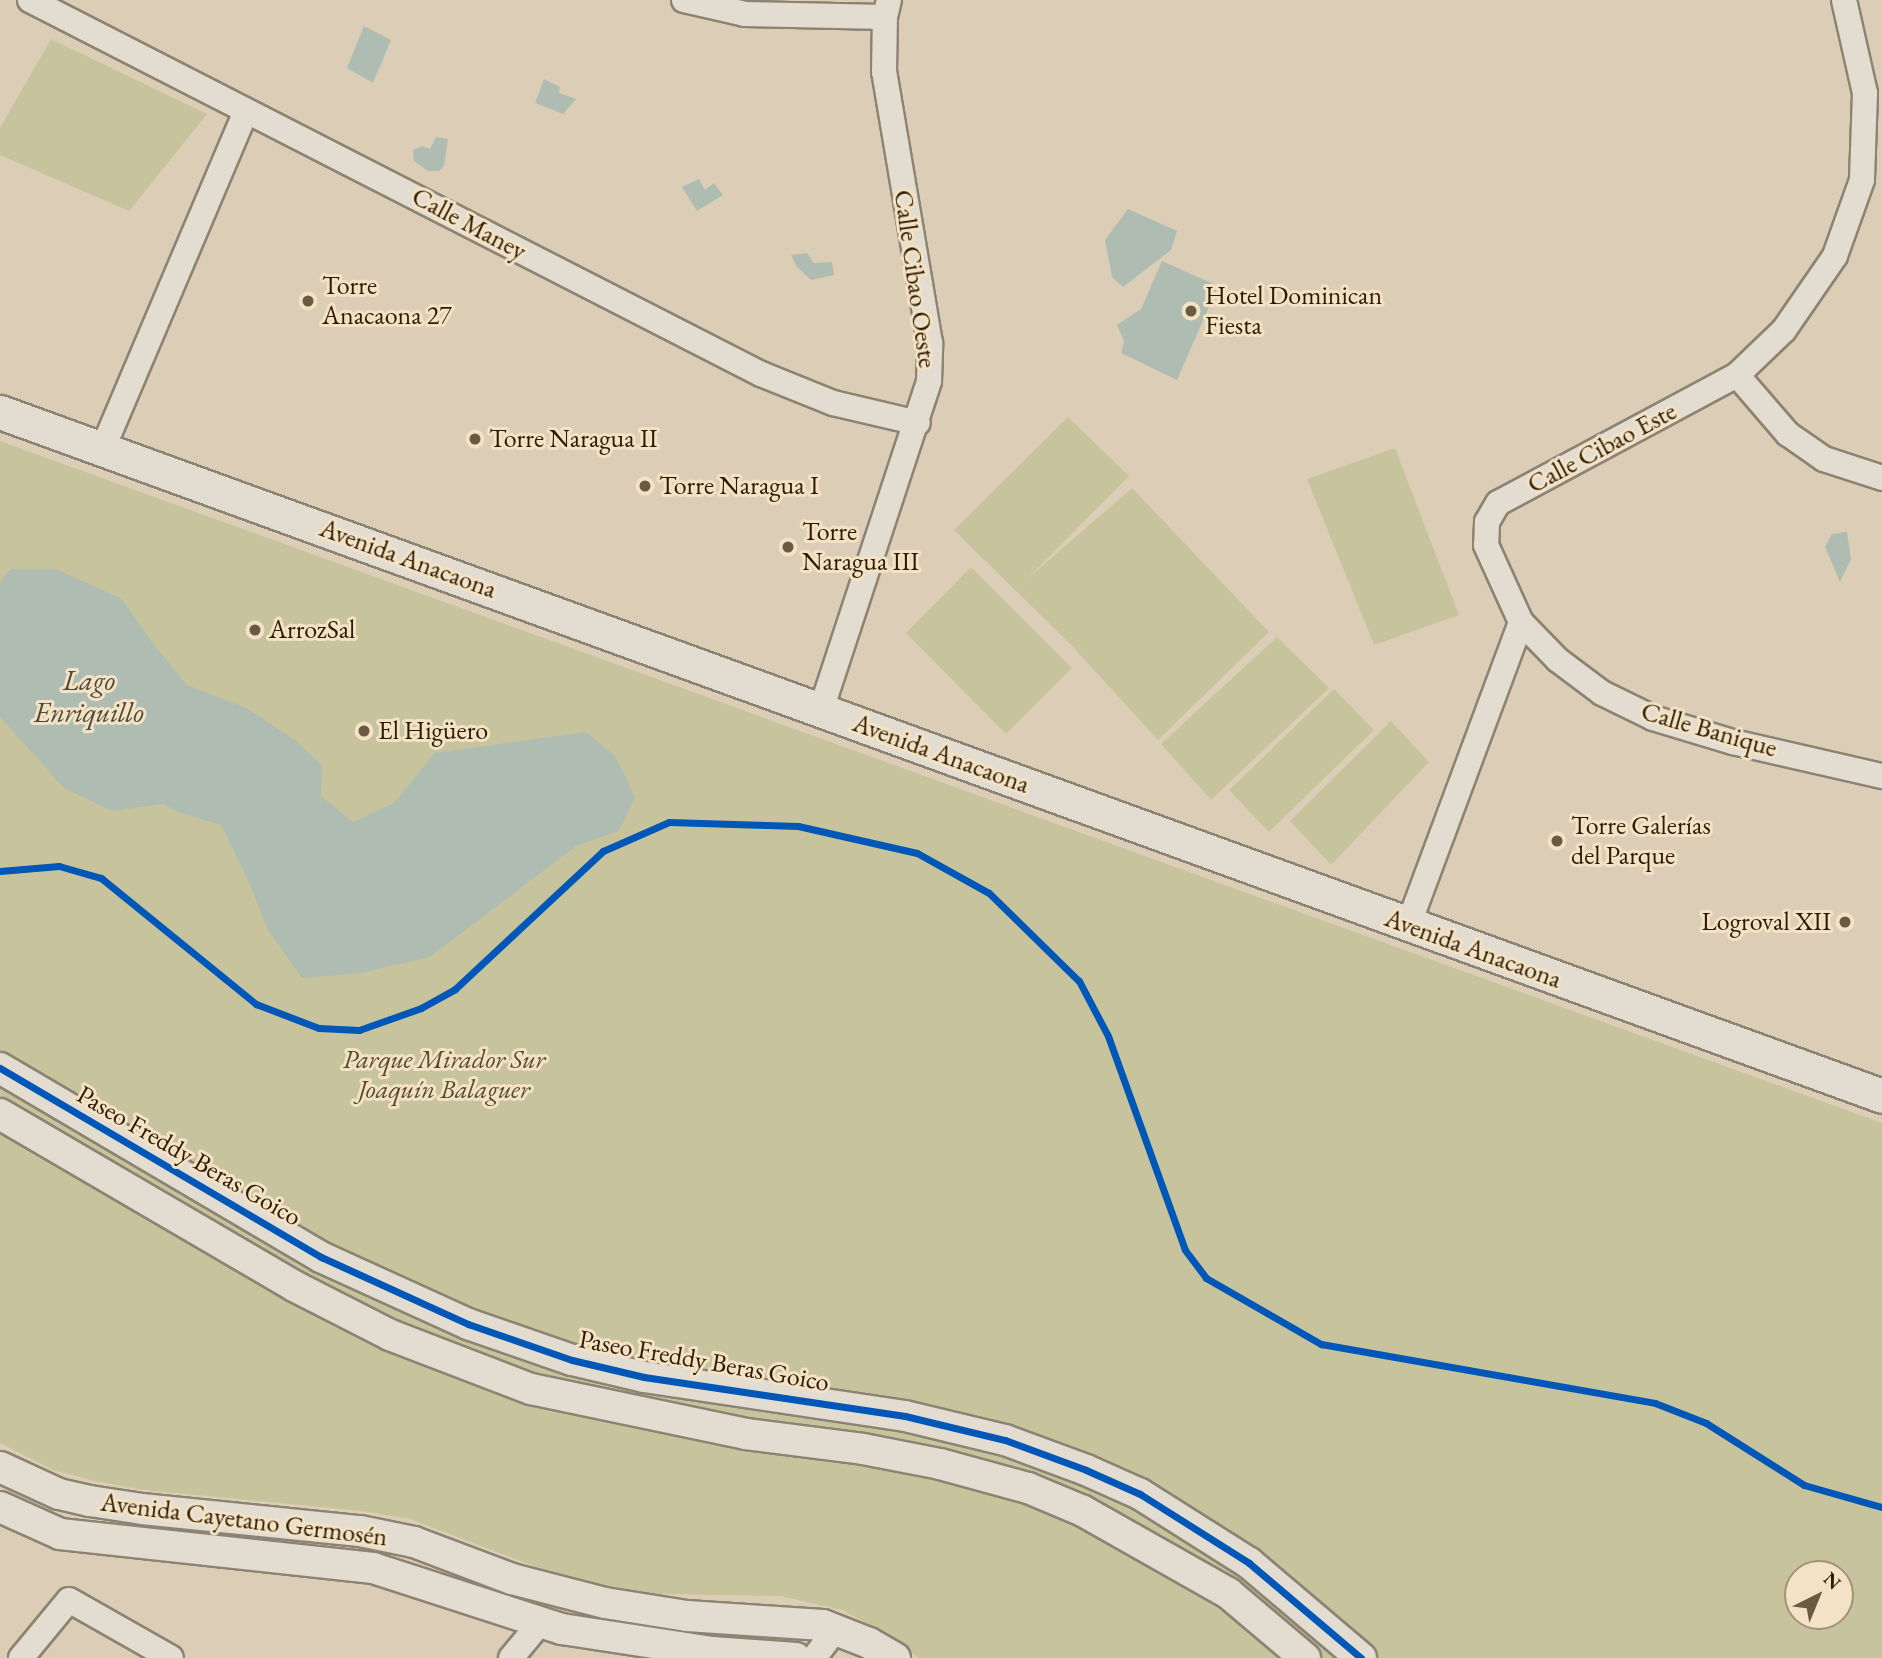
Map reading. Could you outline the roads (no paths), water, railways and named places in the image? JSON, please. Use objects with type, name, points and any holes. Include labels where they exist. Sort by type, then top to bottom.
[{"type":"main road","name":"Avenida Anacaona","points":[[0,412],[1408,926],[1882,1096]]},
{"type":"street","name":"Calle Maney","points":[[30,0],[761,374],[833,403],[918,423]]},
{"type":"street","points":[[684,0],[745,14],[887,9]]},
{"type":"street","name":"Calle Cibao Este","points":[[1521,622],[1486,545],[1487,522],[1498,503],[1737,375],[1784,330],[1835,256],[1862,180],[1865,93],[1844,0]]},
{"type":"street","name":"Calle Cibao Oeste","points":[[821,710],[918,423],[929,381],[930,343],[884,72],[887,9]]},
{"type":"street","points":[[103,448],[246,111]]},
{"type":"street","points":[[1737,375],[1788,434],[1824,459],[1882,478]]},
{"type":"street","points":[[1408,926],[1521,622]]},
{"type":"street","name":"Calle Banique","points":[[1521,622],[1558,660],[1602,693],[1653,718],[1734,742],[1882,775]]},
{"type":"street","name":"Paseo Freddy Beras Goico","points":[[0,1069],[321,1257],[468,1324],[572,1360],[644,1377],[905,1416],[1005,1440],[1086,1470],[1140,1494],[1249,1563],[1361,1658]]},
{"type":"street","points":[[0,1114],[294,1286],[390,1335],[543,1392],[746,1434],[863,1449],[940,1464],[1028,1488],[1083,1511],[1228,1593],[1305,1658]]},
{"type":"street","name":"Avenida Cayetano Germosén","points":[[0,1467],[59,1494],[90,1501],[142,1509],[360,1531],[414,1542],[512,1579],[605,1603],[687,1616],[802,1621],[836,1629],[895,1658]]},
{"type":"street","name":"Avenida Cayetano Germosén","points":[[0,1507],[60,1534],[373,1568],[541,1622],[615,1639],[712,1652],[796,1658]]},
{"type":"street","points":[[21,1658],[69,1600],[171,1658]]},
{"type":"street","points":[[512,1658],[541,1622]]},
{"type":"street","points":[[814,1658],[836,1629]]},
{"type":"water","points":[[364,26],[391,40],[373,83],[347,68]]},
{"type":"water","points":[[544,79],[560,87],[559,93],[576,99],[563,114],[535,103]]},
{"type":"water","points":[[436,137],[448,139],[444,166],[439,171],[428,171],[414,161],[413,150],[422,146],[430,149]]},
{"type":"water","points":[[699,179],[705,190],[714,183],[723,195],[697,211],[682,187]]},
{"type":"water","points":[[1128,209],[1177,231],[1171,250],[1123,287],[1112,277],[1105,240]]},
{"type":"water","points":[[807,253],[814,263],[832,262],[834,275],[811,280],[797,267],[791,255]]},
{"type":"water","points":[[1162,261],[1218,286],[1177,380],[1121,353],[1124,341],[1117,325],[1141,309]]},
{"type":"water","points":[[1847,532],[1851,559],[1840,582],[1825,547],[1832,534]]},
{"type":"water","name":"Lago Enriquillo","points":[[11,569],[56,569],[122,599],[151,641],[187,685],[248,709],[296,741],[322,765],[321,796],[353,822],[394,803],[435,753],[586,732],[615,756],[635,797],[619,831],[576,846],[430,957],[361,973],[302,978],[268,930],[248,880],[221,825],[181,813],[163,804],[112,811],[64,788],[0,717],[0,582]]},
{"type":"place","name":"Torre Anacaona 27","points":[[308,301]]},
{"type":"place","name":"Hotel Dominican Fiesta","points":[[1191,311]]},
{"type":"place","name":"Torre Naragua II","points":[[475,439]]},
{"type":"place","name":"Torre Naragua I","points":[[645,486]]},
{"type":"place","name":"Torre Naragua III","points":[[788,547]]},
{"type":"place","name":"ArrozSal","points":[[255,630]]},
{"type":"place","name":"El Higüero","points":[[364,731]]},
{"type":"place","name":"Torre Galerías del Parque","points":[[1557,841]]},
{"type":"place","name":"Logroval XII","points":[[1845,922]]},
{"type":"park label","name":"Parque Mirador Sur Joaquín Balaguer","points":[[444,1075]]}]
